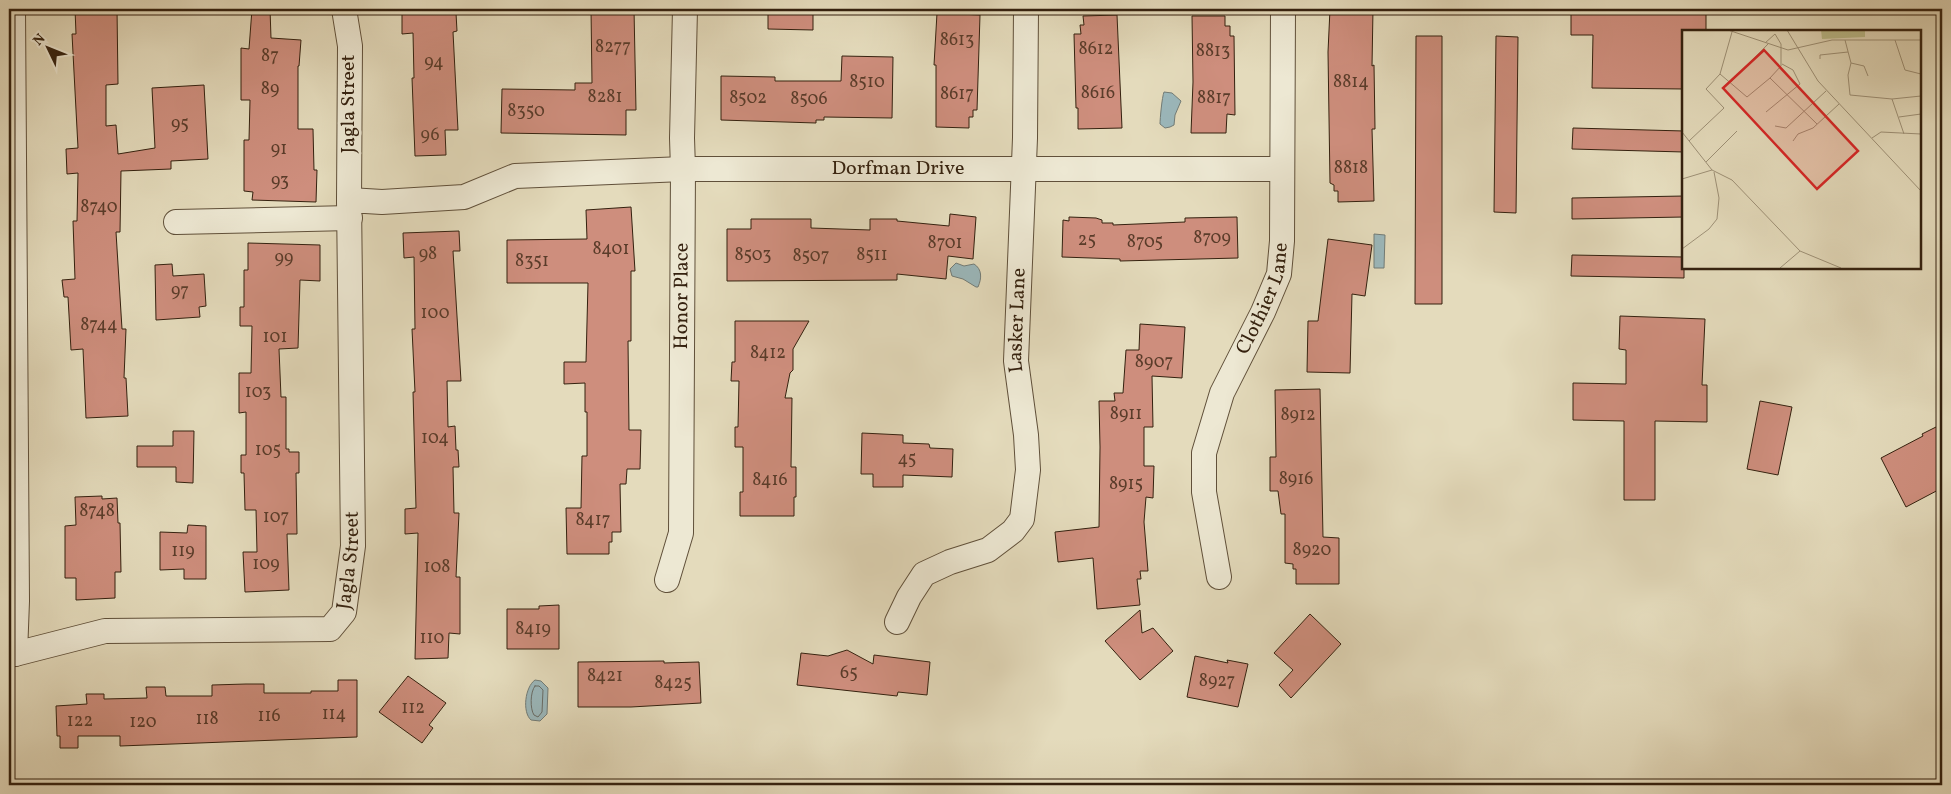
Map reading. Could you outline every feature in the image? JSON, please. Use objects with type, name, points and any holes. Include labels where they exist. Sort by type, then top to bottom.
[{"type":"street","points":[[12,654],[17,591],[13,9]]},
{"type":"street","name":"Jagla Street","points":[[12,654],[105,631],[330,628],[344,612],[353,546],[349,209],[350,46],[344,9]]},
{"type":"street","name":"Honor Place","points":[[667,580],[681,533],[682,138],[685,9]]},
{"type":"street","name":"Lasker Lane","points":[[897,622],[909,597],[924,574],[950,562],[988,550],[1013,531],[1022,519],[1028,470],[1027,444],[1016,361],[1024,170],[1026,9]]},
{"type":"street","name":"Clothier Lane","points":[[1219,577],[1204,492],[1204,453],[1222,393],[1263,312],[1279,274],[1282,241],[1282,9]]},
{"type":"street","name":"Dorfman Drive","points":[[349,209],[382,202],[464,197],[515,176],[683,169],[1282,169]]},
{"type":"street","points":[[176,222],[349,209]]},
{"type":"water","points":[[1164,92],[1172,93],[1181,101],[1175,115],[1174,125],[1165,128],[1160,124]]},
{"type":"water","points":[[1374,234],[1385,235],[1384,268],[1374,268]]},
{"type":"water","points":[[956,263],[964,266],[974,264],[979,268],[980,280],[978,287],[963,279],[952,276],[950,269]]},
{"type":"water","points":[[535,680],[541,681],[548,688],[547,714],[540,721],[531,720],[526,711],[527,694]]},
{"type":"building","points":[[75,9],[117,9],[118,84],[106,85],[106,126],[116,125],[118,154],[155,148],[152,88],[204,85],[208,159],[171,161],[171,169],[121,171],[120,232],[116,232],[122,329],[126,329],[124,378],[126,378],[128,416],[86,418],[83,349],[71,350],[68,297],[64,297],[62,280],[75,279],[73,221],[77,221],[78,173],[67,174],[66,149],[78,148],[72,34],[76,34]]},
{"type":"building","points":[[252,9],[270,9],[271,38],[301,40],[298,66],[298,129],[313,129],[314,170],[317,170],[316,202],[252,200],[253,192],[244,191],[244,140],[249,140],[250,100],[241,100],[241,48],[249,49]]},
{"type":"building","points":[[402,9],[451,9],[452,13],[456,13],[457,31],[453,32],[458,130],[445,130],[446,155],[415,156],[412,78],[414,78],[413,33],[402,34]]},
{"type":"building","points":[[591,9],[634,9],[636,110],[626,110],[626,135],[501,133],[502,89],[575,90],[575,83],[592,83]]},
{"type":"building","points":[[768,9],[813,9],[813,30],[768,29]]},
{"type":"building","points":[[1330,9],[1373,9],[1372,66],[1374,65],[1375,129],[1372,129],[1374,201],[1338,202],[1338,191],[1334,191],[1334,185],[1330,183],[1328,52]]},
{"type":"building","points":[[1571,12],[1706,13],[1706,30],[1682,30],[1682,89],[1592,88],[1593,35],[1571,35]]},
{"type":"building","points":[[937,13],[980,15],[977,110],[973,110],[973,117],[969,117],[969,128],[936,127],[936,65],[934,65]]},
{"type":"building","points":[[1117,15],[1122,128],[1078,129],[1074,34],[1081,34],[1080,25],[1084,25],[1083,16]]},
{"type":"building","points":[[1192,16],[1225,16],[1225,26],[1230,26],[1230,36],[1234,36],[1235,115],[1227,114],[1226,133],[1191,133],[1193,82]]},
{"type":"building","points":[[1416,36],[1442,36],[1442,304],[1415,304]]},
{"type":"building","points":[[1496,36],[1518,37],[1516,213],[1494,212]]},
{"type":"building","points":[[842,56],[893,57],[892,118],[824,117],[824,120],[816,120],[816,123],[721,120],[721,76],[775,77],[775,81],[841,81]]},
{"type":"building","points":[[1573,128],[1682,131],[1682,152],[1572,149]]},
{"type":"building","points":[[1682,196],[1682,217],[1572,219],[1572,198]]},
{"type":"building","points":[[631,207],[635,271],[631,271],[631,341],[628,341],[629,430],[641,430],[640,469],[627,469],[626,484],[620,484],[621,532],[612,532],[612,542],[609,542],[609,554],[567,554],[566,508],[581,508],[582,456],[587,456],[587,412],[585,412],[585,383],[564,384],[564,362],[586,362],[588,283],[507,283],[507,240],[587,239],[586,210]]},
{"type":"building","points":[[950,214],[976,217],[973,259],[948,256],[946,279],[897,274],[897,280],[727,281],[727,229],[751,229],[751,219],[811,219],[811,228],[870,230],[870,219],[897,219],[897,221],[949,226]]},
{"type":"building","points":[[1069,217],[1096,218],[1102,220],[1102,223],[1113,223],[1113,225],[1185,222],[1185,218],[1237,217],[1238,258],[1120,261],[1120,259],[1062,257],[1063,220],[1069,221]]},
{"type":"building","points":[[459,231],[460,251],[453,251],[461,381],[447,381],[448,427],[455,426],[459,467],[453,467],[454,513],[459,513],[456,577],[460,577],[460,634],[449,633],[448,658],[415,659],[418,533],[405,534],[405,509],[416,508],[413,392],[415,392],[412,329],[415,329],[414,257],[404,258],[403,233]]},
{"type":"building","points":[[1328,239],[1372,245],[1365,296],[1352,294],[1350,373],[1307,372],[1308,321],[1318,321]]},
{"type":"building","points":[[248,243],[320,245],[320,281],[300,280],[298,348],[279,349],[281,397],[286,397],[286,449],[289,449],[289,452],[299,452],[299,473],[296,473],[297,534],[287,534],[289,590],[245,592],[243,552],[257,552],[256,510],[245,510],[244,473],[241,473],[241,455],[246,455],[246,412],[239,413],[239,373],[251,373],[252,326],[240,326],[240,307],[244,307],[244,270],[248,270]]},
{"type":"building","points":[[1572,255],[1682,257],[1682,269],[1684,269],[1684,278],[1571,276]]},
{"type":"building","points":[[172,264],[173,276],[204,274],[206,306],[199,307],[200,317],[156,320],[155,265]]},
{"type":"building","points":[[1620,316],[1705,319],[1702,385],[1707,385],[1707,422],[1655,421],[1655,500],[1624,500],[1624,421],[1573,420],[1573,383],[1626,384],[1626,350],[1619,349]]},
{"type":"building","points":[[735,321],[809,321],[793,349],[793,370],[790,373],[785,398],[792,398],[791,467],[796,467],[794,516],[740,516],[740,492],[743,492],[743,447],[735,447],[735,427],[738,427],[739,381],[731,381],[732,362],[735,362]]},
{"type":"building","points":[[1140,324],[1185,327],[1182,378],[1152,376],[1153,427],[1144,427],[1144,466],[1154,466],[1153,498],[1146,497],[1144,522],[1148,571],[1140,571],[1141,579],[1137,579],[1140,605],[1097,609],[1093,558],[1058,562],[1055,532],[1099,527],[1099,401],[1115,401],[1114,393],[1123,393],[1126,350],[1139,350]]},
{"type":"building","points":[[1320,389],[1323,537],[1339,538],[1339,584],[1296,584],[1296,569],[1293,569],[1293,564],[1285,563],[1285,514],[1281,514],[1278,491],[1270,491],[1270,457],[1276,457],[1275,390]]},
{"type":"building","points":[[1760,401],[1792,407],[1778,475],[1747,469]]},
{"type":"building","points":[[1942,424],[1942,488],[1906,507],[1881,458]]},
{"type":"building","points":[[173,431],[194,431],[193,483],[176,482],[176,467],[137,467],[137,446],[173,446]]},
{"type":"building","points":[[862,433],[903,435],[903,443],[929,444],[930,448],[953,449],[952,477],[903,475],[903,487],[873,487],[873,474],[861,474]]},
{"type":"building","points":[[102,496],[102,499],[117,498],[118,523],[120,523],[121,572],[115,572],[115,598],[76,600],[76,578],[65,578],[65,526],[76,525],[75,497]]},
{"type":"building","points":[[188,525],[206,526],[206,579],[184,579],[184,569],[160,570],[160,532],[187,533]]},
{"type":"building","points":[[559,605],[559,649],[507,649],[507,609],[539,609],[539,606]]},
{"type":"building","points":[[1140,610],[1142,633],[1153,628],[1173,651],[1140,680],[1105,641]]},
{"type":"building","points":[[1310,614],[1341,644],[1291,698],[1279,685],[1293,670],[1274,653]]},
{"type":"building","points":[[847,650],[873,664],[874,655],[930,662],[927,695],[898,692],[897,696],[797,685],[801,653],[828,656]]},
{"type":"building","points":[[1195,656],[1228,663],[1227,660],[1248,664],[1238,707],[1187,697]]},
{"type":"building","points":[[664,661],[664,663],[699,662],[701,703],[631,707],[578,707],[578,662]]},
{"type":"building","points":[[408,676],[446,703],[429,725],[433,728],[422,743],[379,712]]},
{"type":"building","points":[[338,680],[357,680],[357,737],[120,746],[120,736],[78,736],[78,748],[60,748],[60,736],[57,736],[56,706],[87,704],[86,694],[104,694],[104,699],[147,698],[146,687],[165,687],[166,696],[212,696],[212,685],[246,684],[264,684],[264,693],[311,693],[311,691],[338,691]]}]
